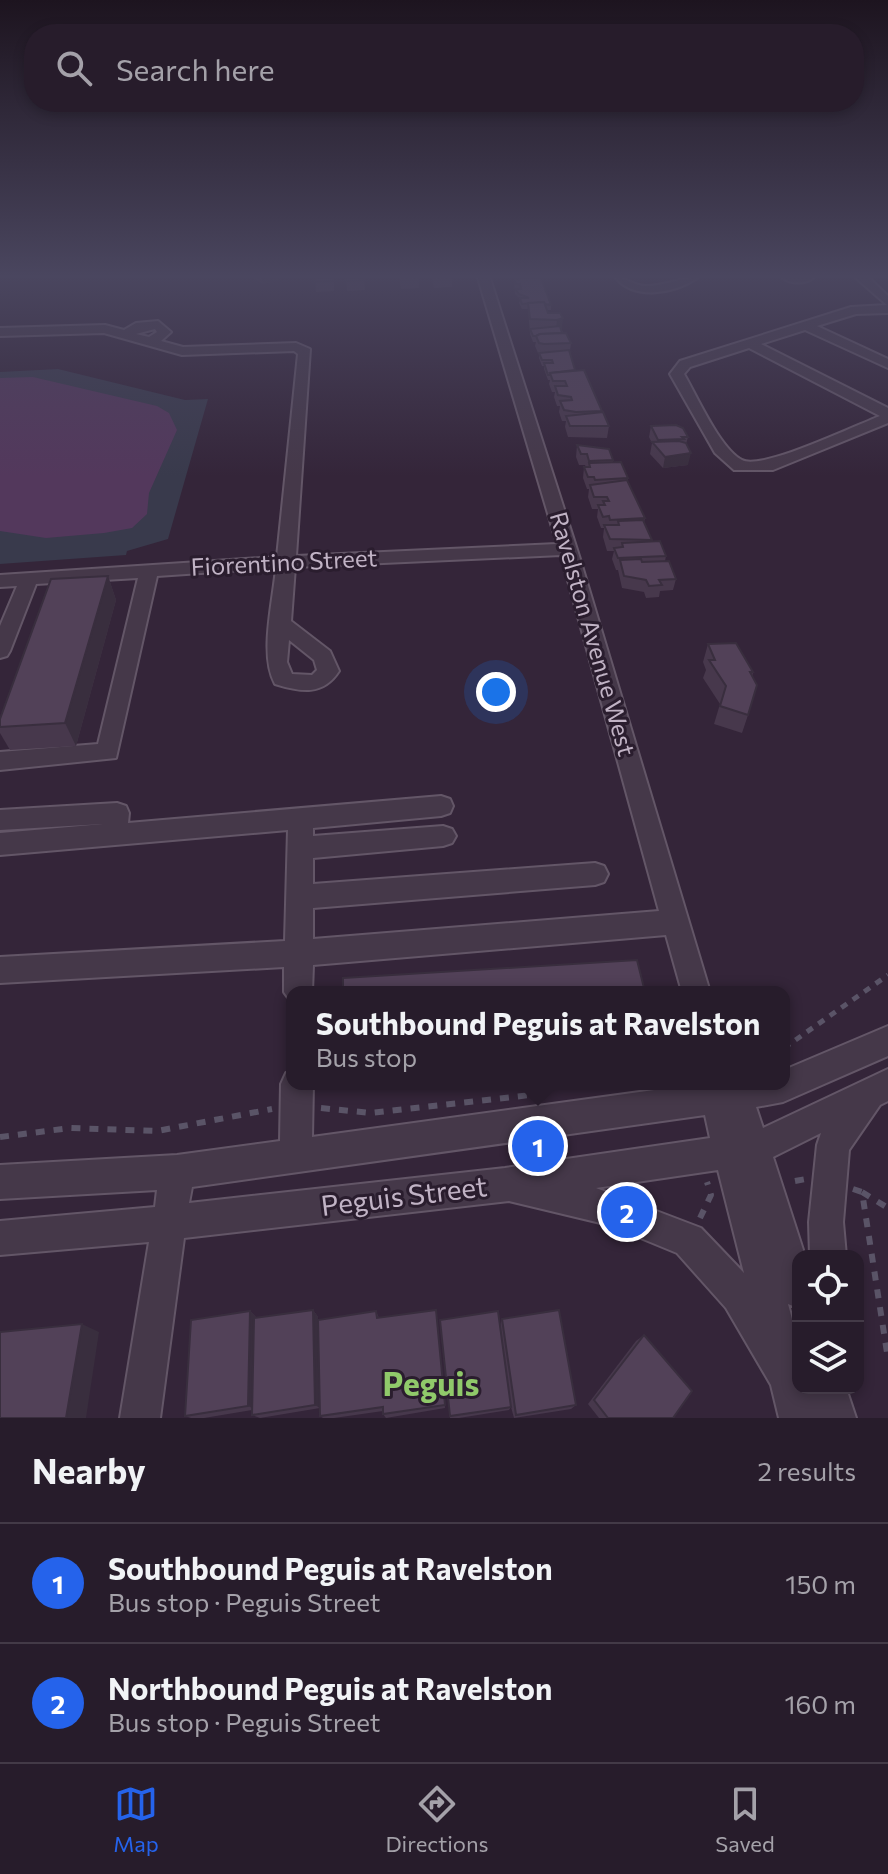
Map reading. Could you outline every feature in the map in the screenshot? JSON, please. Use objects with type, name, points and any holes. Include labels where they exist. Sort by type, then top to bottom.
[{"type":"street","points":[[158,344],[182,351],[296,347],[305,352],[282,624]]},
{"type":"street","name":"Ravelston Avenue West","points":[[505,344],[568,549],[694,986]]},
{"type":"street","points":[[750,344],[685,364],[677,374],[723,453],[740,467],[767,467],[888,416]]},
{"type":"street","points":[[751,344],[888,416]]},
{"type":"street","points":[[846,344],[888,364]]},
{"type":"street","name":"Fiorentino Street","points":[[0,581],[287,562],[568,549]]},
{"type":"street","points":[[0,761],[108,752],[149,570]]},
{"type":"street","points":[[0,651],[30,577]]},
{"type":"street","points":[[0,820],[46,829],[113,836],[441,806]]},
{"type":"street","points":[[298,986],[301,819]]},
{"type":"street","points":[[0,844],[46,829]]},
{"type":"street","points":[[300,848],[443,836]]},
{"type":"street","points":[[300,897],[595,874]]},
{"type":"street","points":[[0,970],[298,953],[676,922]]},
{"type":"street","points":[[790,1083],[888,1041]]},
{"type":"street","points":[[296,1156],[297,1090]]},
{"type":"street","points":[[0,1182],[177,1172],[725,1090],[730,1158],[799,1418]]},
{"type":"street","points":[[828,1250],[826,1222],[833,1145],[879,1090]]},
{"type":"street","name":"Peguis Street","points":[[0,1238],[169,1223],[730,1158],[879,1090]]},
{"type":"street","points":[[730,1158],[792,1278]]},
{"type":"street","points":[[140,1418],[177,1172]]},
{"type":"street","points":[[505,1185],[609,1208],[689,1240],[739,1295],[789,1379]]},
{"type":"street","points":[[829,1394],[837,1418]]},
{"type":"street","points":[[837,1394],[837,1418]]},
{"type":"path","points":[[790,1044],[888,975]]},
{"type":"path","points":[[696,1227],[730,1158]]},
{"type":"path","points":[[845,1185],[888,1208]]},
{"type":"path","points":[[862,1192],[888,1359]]},
{"type":"shaded area","points":[[58,369],[185,400],[208,399],[168,539],[127,551],[126,555],[0,564],[0,372]]},
{"type":"shaded area","points":[[33,377],[157,406],[169,413],[177,430],[149,493],[147,514],[132,528],[46,538],[0,531],[0,378]]},
{"type":"building","points":[[569,350],[575,370],[548,375],[544,363],[553,363],[552,360],[542,360],[539,353]]},
{"type":"building","points":[[584,370],[602,411],[564,410],[560,401],[572,400],[571,397],[558,395],[555,386],[567,386],[565,381],[553,381],[550,373]]},
{"type":"building","points":[[603,412],[609,426],[570,426],[566,416]]},
{"type":"building","points":[[676,425],[683,428],[688,437],[658,440],[651,426]]},
{"type":"building","points":[[652,442],[686,443],[691,453],[665,457]]},
{"type":"building","points":[[577,445],[609,449],[613,460],[589,461],[587,454],[581,454]]},
{"type":"building","points":[[621,462],[628,478],[595,480],[588,477],[584,467],[590,467],[589,463]]},
{"type":"building","points":[[627,480],[645,518],[610,520],[609,516],[603,517],[598,505],[609,501],[607,497],[594,497],[590,485]]},
{"type":"building","points":[[643,520],[652,540],[610,539],[604,525],[619,525],[618,521]]},
{"type":"building","points":[[660,541],[666,556],[618,558],[614,548],[623,547],[622,543]]},
{"type":"building","points":[[641,559],[642,562],[669,561],[676,579],[659,580],[662,585],[649,586],[646,580],[624,576],[620,560]]},
{"type":"building","points":[[108,576],[65,723],[0,727],[0,719],[51,579]]},
{"type":"building","points":[[736,643],[757,685],[748,715],[720,706],[726,686],[709,660],[715,660],[708,644]]},
{"type":"building","points":[[637,960],[644,986],[343,986],[343,978]]},
{"type":"building","points":[[313,1310],[315,1405],[252,1415],[254,1318]]},
{"type":"building","points":[[436,1310],[445,1405],[383,1414],[383,1407],[320,1416],[318,1320],[376,1311],[377,1318]]},
{"type":"building","points":[[559,1310],[576,1405],[516,1415],[502,1319]]},
{"type":"building","points":[[250,1311],[248,1406],[185,1416],[191,1320]]},
{"type":"building","points":[[498,1311],[511,1407],[450,1416],[440,1320]]},
{"type":"building","points":[[82,1324],[66,1418],[0,1418],[0,1332]]},
{"type":"building","points":[[644,1335],[692,1391],[673,1418],[608,1418],[594,1400]]},
{"type":"place","name":"Southbound Peguis at Ravelston","points":[[538,1146]]},
{"type":"place","name":"Northbound Peguis at Ravelston","points":[[627,1212]]},
{"type":"district","name":"Peguis","points":[[431,1385]]}]
